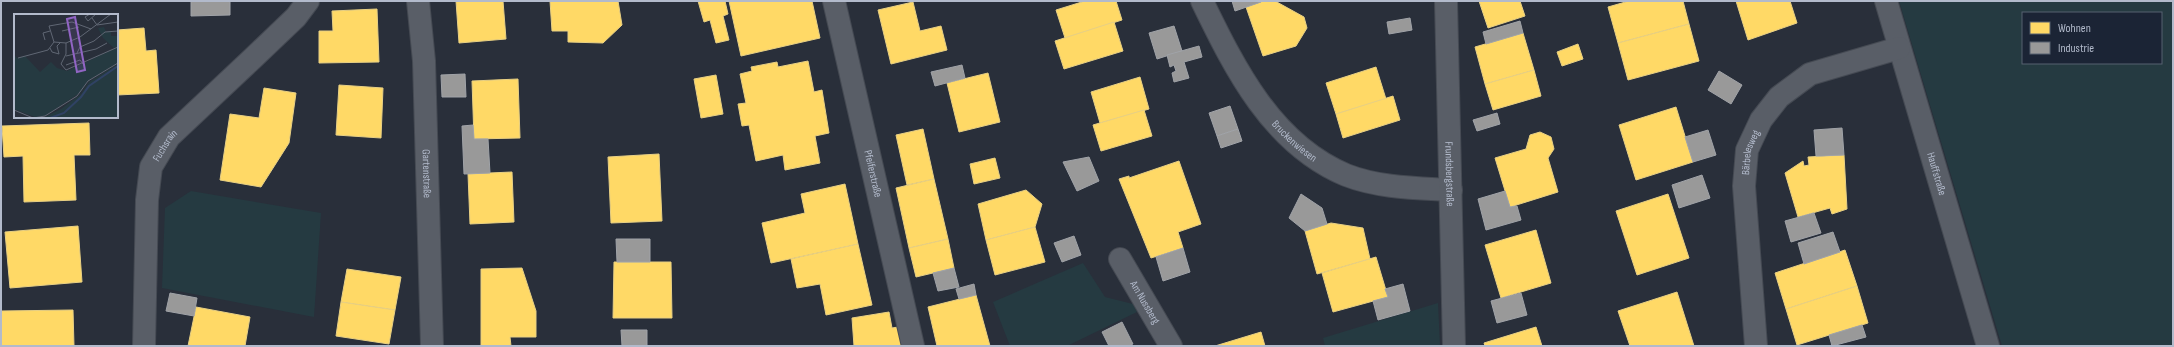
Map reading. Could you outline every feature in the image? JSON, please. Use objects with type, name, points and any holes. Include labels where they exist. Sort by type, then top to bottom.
[{"type":"street","name":"Fuchsrain","points":[[144,346],[147,200],[151,167],[169,137],[296,17],[308,1]]},
{"type":"street","name":"Gartenstraße","points":[[418,1],[425,77],[432,346]]},
{"type":"street","name":"Pfeiferstraße","points":[[834,1],[913,346]]},
{"type":"street","name":"Bruckenwiesen","points":[[1202,1],[1265,113],[1288,137],[1318,159],[1347,175],[1403,187],[1451,190]]},
{"type":"street","name":"Frundsbergstraße","points":[[1446,1],[1454,346]]},
{"type":"street","name":"Hauffstraße","points":[[1886,1],[1988,346]]},
{"type":"street","name":"Bärbelesweg","points":[[1756,346],[1744,186],[1747,150],[1760,120],[1779,97],[1810,74],[1899,48]]},
{"type":"street","name":"Am Nussberg","points":[[1120,259],[1171,346]]},
{"type":"shaded area","points":[[1899,1],[2173,1],[2173,346],[2002,346]]},
{"type":"shaded area","points":[[191,191],[321,213],[314,317],[162,288],[165,208]]},
{"type":"shaded area","points":[[1083,263],[1105,297],[1133,304],[1137,312],[1067,346],[1010,346],[993,302]]},
{"type":"shaded area","points":[[1438,303],[1440,346],[1325,346],[1323,338]]},
{"type":"building: Wohnen","points":[[456,1],[503,1],[506,39],[459,43]]},
{"type":"building: Wohnen","points":[[550,1],[618,1],[622,25],[603,43],[568,42],[568,31],[552,31]]},
{"type":"building: Wohnen","points":[[698,1],[725,1],[728,14],[723,16],[729,40],[716,43],[710,20],[704,22]]},
{"type":"building: Wohnen","points":[[729,1],[812,1],[820,38],[741,56]]},
{"type":"building: Wohnen","points":[[1085,1],[1116,1],[1122,20],[1065,38],[1056,10]]},
{"type":"building: Wohnen","points":[[1264,1],[1275,1],[1304,17],[1307,28],[1296,46],[1263,56],[1246,7]]},
{"type":"building: Wohnen","points":[[1479,1],[1520,1],[1525,16],[1488,28]]},
{"type":"building: Wohnen","points":[[1629,1],[1683,1],[1689,24],[1618,43],[1608,7]]},
{"type":"building: Wohnen","points":[[1736,1],[1790,1],[1797,23],[1748,40]]},
{"type":"building: Wohnen","points":[[913,2],[920,31],[941,26],[947,50],[891,64],[878,10]]},
{"type":"building: Wohnen","points":[[377,9],[379,62],[319,63],[319,31],[333,31],[332,11]]},
{"type":"building: Wohnen","points":[[1114,22],[1123,51],[1064,69],[1055,41]]},
{"type":"building: Wohnen","points":[[1689,24],[1699,61],[1628,80],[1618,43]]},
{"type":"building: Wohnen","points":[[144,28],[146,51],[156,50],[159,93],[118,95],[118,30]]},
{"type":"building: Wohnen","points":[[1523,33],[1534,70],[1485,84],[1475,47]]},
{"type":"building: Wohnen","points":[[1578,44],[1583,59],[1562,66],[1557,52]]},
{"type":"building: Wohnen","points":[[808,61],[814,92],[822,90],[829,133],[815,136],[820,163],[785,170],[783,155],[756,161],[749,125],[742,126],[738,104],[746,103],[740,74],[752,71],[751,67],[777,62],[778,67]]},
{"type":"building: Wohnen","points":[[1376,67],[1386,99],[1336,114],[1326,83]]},
{"type":"building: Wohnen","points":[[1534,70],[1541,96],[1493,110],[1485,84]]},
{"type":"building: Wohnen","points":[[988,73],[1000,122],[959,132],[947,83]]},
{"type":"building: Wohnen","points":[[716,75],[723,114],[701,118],[694,79]]},
{"type":"building: Wohnen","points":[[1140,77],[1149,109],[1100,123],[1091,92]]},
{"type":"building: Wohnen","points":[[518,79],[520,138],[474,139],[472,81]]},
{"type":"building: Wohnen","points":[[339,85],[383,88],[381,138],[336,135]]},
{"type":"building: Wohnen","points":[[264,88],[296,93],[289,143],[261,187],[220,180],[230,114],[259,118]]},
{"type":"building: Wohnen","points":[[1393,96],[1400,120],[1343,138],[1336,114]]},
{"type":"building: Wohnen","points":[[1676,107],[1693,162],[1636,180],[1619,125]]},
{"type":"building: Wohnen","points":[[1144,110],[1152,136],[1101,151],[1093,125]]},
{"type":"building: Wohnen","points":[[89,123],[90,155],[74,155],[76,200],[24,202],[23,156],[4,157],[2,126]]},
{"type":"building: Wohnen","points":[[923,129],[934,179],[907,185],[896,135]]},
{"type":"building: Wohnen","points":[[1540,132],[1551,137],[1554,149],[1548,158],[1558,192],[1510,207],[1495,158],[1526,149],[1530,135]]},
{"type":"building: Wohnen","points":[[659,154],[662,221],[611,223],[608,157]]},
{"type":"building: Wohnen","points":[[1844,155],[1847,209],[1832,214],[1830,208],[1798,217],[1785,173],[1803,161],[1804,166],[1809,165],[1808,157]]},
{"type":"building: Wohnen","points":[[995,158],[1000,178],[974,184],[970,164]]},
{"type":"building: Wohnen","points":[[1179,161],[1201,224],[1178,232],[1183,248],[1151,258],[1119,179],[1129,176],[1129,178]]},
{"type":"building: Wohnen","points":[[512,172],[514,222],[470,224],[468,174]]},
{"type":"building: Wohnen","points":[[934,179],[948,239],[909,248],[896,188]]},
{"type":"building: Wohnen","points":[[845,184],[858,244],[771,263],[762,223],[805,213],[801,194]]},
{"type":"building: Wohnen","points":[[1026,190],[1042,204],[1035,227],[986,240],[978,204]]},
{"type":"building: Wohnen","points":[[1668,194],[1689,258],[1637,275],[1616,211]]},
{"type":"building: Wohnen","points":[[1331,223],[1363,228],[1370,259],[1317,274],[1305,231]]},
{"type":"building: Wohnen","points":[[78,226],[82,282],[10,288],[5,232]]},
{"type":"building: Wohnen","points":[[1035,227],[1045,262],[995,275],[986,240]]},
{"type":"building: Wohnen","points":[[1536,230],[1551,283],[1501,298],[1485,245]]},
{"type":"building: Wohnen","points":[[948,239],[954,268],[916,277],[909,248]]},
{"type":"building: Wohnen","points":[[858,244],[872,305],[826,315],[820,284],[797,288],[791,259]]},
{"type":"building: Wohnen","points":[[1845,250],[1857,286],[1786,309],[1775,273]]},
{"type":"building: Wohnen","points":[[1376,257],[1388,297],[1333,312],[1322,273]]},
{"type":"building: Wohnen","points":[[614,262],[671,262],[672,318],[613,318]]},
{"type":"building: Wohnen","points":[[522,268],[536,311],[536,337],[510,337],[511,346],[481,346],[481,269]]},
{"type":"building: Wohnen","points":[[347,269],[401,277],[395,310],[341,302]]},
{"type":"building: Wohnen","points":[[1857,286],[1868,323],[1797,345],[1786,309]]},
{"type":"building: Wohnen","points":[[1677,292],[1694,346],[1630,346],[1618,311]]},
{"type":"building: Wohnen","points":[[976,295],[990,346],[937,346],[928,307]]},
{"type":"building: Wohnen","points":[[341,302],[395,310],[389,344],[336,336]]},
{"type":"building: Wohnen","points":[[196,307],[250,317],[245,346],[188,346]]},
{"type":"building: Wohnen","points":[[73,310],[74,346],[1,346],[1,311]]},
{"type":"building: Wohnen","points":[[889,312],[892,328],[898,327],[902,346],[854,346],[852,318]]},
{"type":"building: Wohnen","points":[[1536,327],[1542,346],[1485,346],[1484,343]]},
{"type":"building: Wohnen","points":[[1261,332],[1265,346],[1215,346]]},
{"type":"building: Industrie","points":[[191,1],[230,1],[230,15],[191,16]]},
{"type":"building: Industrie","points":[[1232,1],[1261,1],[1261,2],[1235,11]]},
{"type":"building: Industrie","points":[[1410,18],[1412,30],[1389,34],[1387,22]]},
{"type":"building: Industrie","points":[[1520,21],[1523,33],[1486,44],[1483,32]]},
{"type":"building: Industrie","points":[[1174,26],[1182,51],[1157,59],[1149,33]]},
{"type":"building: Industrie","points":[[1199,46],[1202,57],[1184,62],[1189,78],[1174,82],[1172,73],[1176,71],[1174,65],[1170,67],[1167,55]]},
{"type":"building: Industrie","points":[[962,65],[965,78],[935,86],[931,72]]},
{"type":"building: Industrie","points":[[1719,71],[1742,85],[1731,104],[1708,90]]},
{"type":"building: Industrie","points":[[465,74],[466,97],[442,97],[441,75]]},
{"type":"building: Industrie","points":[[1230,106],[1238,129],[1217,136],[1209,113]]},
{"type":"building: Industrie","points":[[1497,113],[1500,124],[1477,131],[1473,120]]},
{"type":"building: Industrie","points":[[473,125],[474,139],[488,139],[490,173],[464,174],[462,126]]},
{"type":"building: Industrie","points":[[1842,128],[1844,155],[1816,156],[1814,130]]},
{"type":"building: Industrie","points":[[1238,129],[1242,141],[1221,148],[1217,136]]},
{"type":"building: Industrie","points":[[1708,130],[1716,155],[1693,162],[1685,137]]},
{"type":"building: Industrie","points":[[1089,157],[1099,181],[1077,191],[1063,162]]},
{"type":"building: Industrie","points":[[1702,175],[1710,198],[1679,208],[1672,185]]},
{"type":"building: Industrie","points":[[1505,191],[1510,207],[1517,206],[1521,220],[1486,230],[1478,199]]},
{"type":"building: Industrie","points":[[1301,194],[1322,208],[1327,224],[1305,231],[1289,218]]},
{"type":"building: Industrie","points":[[1814,213],[1821,233],[1791,242],[1785,221]]},
{"type":"building: Industrie","points":[[1833,232],[1840,252],[1804,264],[1798,243]]},
{"type":"building: Industrie","points":[[1074,236],[1081,255],[1062,262],[1054,243]]},
{"type":"building: Industrie","points":[[616,239],[650,239],[650,262],[617,262]]},
{"type":"building: Industrie","points":[[1183,248],[1190,272],[1163,281],[1156,257]]},
{"type":"building: Industrie","points":[[954,268],[959,287],[938,291],[933,273]]},
{"type":"building: Industrie","points":[[974,284],[976,295],[959,299],[956,289]]},
{"type":"building: Industrie","points":[[1403,284],[1410,311],[1378,320],[1373,301],[1388,297],[1385,289]]},
{"type":"building: Industrie","points":[[170,293],[197,298],[194,316],[166,311]]},
{"type":"building: Industrie","points":[[1521,293],[1527,315],[1497,323],[1491,301]]},
{"type":"building: Industrie","points":[[1122,322],[1133,344],[1128,346],[1109,346],[1102,332]]},
{"type":"building: Industrie","points":[[1862,325],[1866,337],[1832,346],[1829,335]]},
{"type":"building: Industrie","points":[[621,330],[647,330],[647,346],[622,346]]}]
